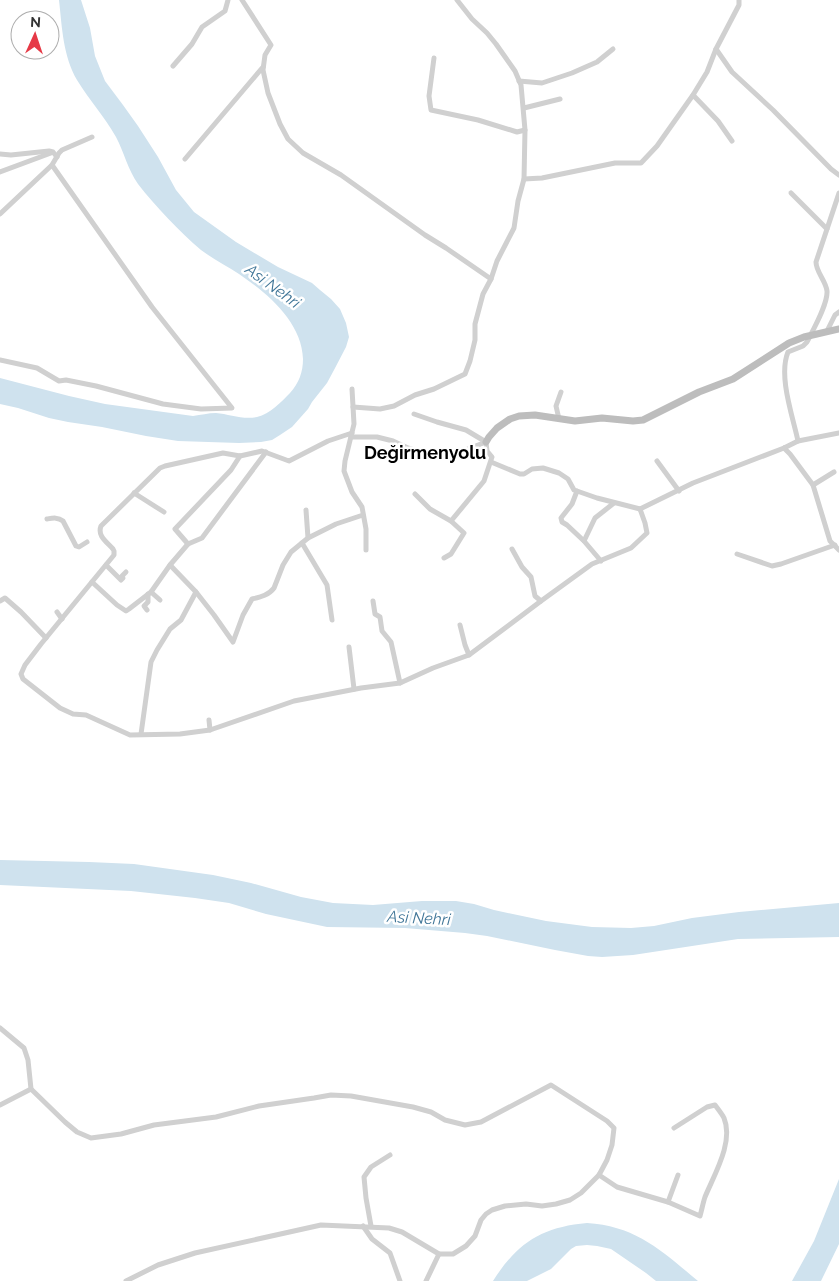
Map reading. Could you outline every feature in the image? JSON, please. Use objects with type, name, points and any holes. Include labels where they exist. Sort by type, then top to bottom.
[{"type":"street","points":[[173,66],[192,44],[202,27],[225,11],[228,0]]},
{"type":"street","points":[[242,0],[271,45],[265,55],[263,67],[268,93],[280,124],[288,138],[303,154],[341,175],[491,279]]},
{"type":"street","points":[[353,408],[380,410],[394,406],[465,374],[475,340],[475,324],[483,294],[514,228],[524,179],[525,130],[521,85],[515,71],[496,44],[457,0]]},
{"type":"street","points":[[524,179],[542,178],[615,164],[641,163],[657,146],[707,72],[716,49],[739,5],[739,0]]},
{"type":"street","points":[[519,81],[542,83],[572,73],[597,62],[613,49]]},
{"type":"street","points":[[716,49],[732,72],[839,175]]},
{"type":"street","points":[[434,58],[429,96],[431,110],[478,120],[518,132],[525,130]]},
{"type":"street","points":[[185,160],[263,67]]},
{"type":"street","points":[[693,95],[718,121],[732,141]]},
{"type":"street","points":[[524,108],[560,99]]},
{"type":"street","points":[[0,172],[55,154],[92,137]]},
{"type":"street","points":[[0,154],[27,154],[48,151],[55,154]]},
{"type":"street","points":[[0,214],[52,165],[55,154]]},
{"type":"street","points":[[0,360],[37,368],[60,381],[66,380],[96,386],[163,404],[201,409],[232,408],[152,306],[52,165]]},
{"type":"street","points":[[791,193],[826,229]]},
{"type":"street","points":[[798,441],[784,373],[786,358],[788,352],[803,346],[807,342],[827,298],[827,290],[821,274],[816,268],[816,262],[839,193]]},
{"type":"street","points":[[827,331],[835,315],[839,312]]},
{"type":"street","points":[[640,510],[647,533],[631,548],[592,564],[470,655],[433,668],[400,683],[354,689],[294,701],[210,730],[180,734],[130,734],[86,715],[73,714],[60,708],[22,679],[21,674],[25,665],[114,555],[114,551],[102,537],[100,529],[126,504],[134,493],[165,466],[223,453],[240,456],[262,451],[288,461],[328,441],[352,435],[377,437],[423,453],[447,457],[486,442],[497,428],[514,417],[530,415],[575,421],[602,418],[643,420],[699,392],[739,376],[779,348],[796,340],[839,329]]},
{"type":"street","points":[[352,389],[354,424],[344,471],[352,492],[362,508],[366,529],[366,550]]},
{"type":"street","points":[[559,419],[556,406],[561,392]]},
{"type":"street","points":[[414,414],[466,430],[486,442]]},
{"type":"street","points":[[491,462],[520,474],[539,468],[559,473],[568,479],[574,490],[640,510],[693,482],[798,441],[839,433]]},
{"type":"street","points":[[451,521],[484,481],[492,457],[487,451],[486,442]]},
{"type":"street","points":[[784,448],[813,485],[830,541],[839,550]]},
{"type":"street","points":[[92,582],[126,611],[150,593],[188,544],[202,538],[266,452]]},
{"type":"street","points":[[188,544],[176,529],[231,470],[240,456]]},
{"type":"street","points":[[657,461],[679,490]]},
{"type":"street","points":[[813,485],[834,472]]},
{"type":"street","points":[[577,491],[572,504],[561,518],[562,522],[584,541],[601,561]]},
{"type":"street","points":[[134,493],[164,512]]},
{"type":"street","points":[[415,494],[430,509],[451,521],[464,534],[451,554],[444,558]]},
{"type":"street","points":[[584,541],[595,518],[614,503]]},
{"type":"street","points":[[306,510],[308,538]]},
{"type":"street","points":[[170,565],[196,592],[233,642],[252,599],[272,592],[283,565],[291,552],[308,538],[336,524],[363,515]]},
{"type":"street","points":[[47,519],[60,519],[76,546],[80,547],[87,542]]},
{"type":"street","points":[[302,543],[327,585],[332,620]]},
{"type":"street","points":[[737,554],[772,566],[835,545]]},
{"type":"street","points":[[512,549],[522,567],[532,577],[535,596],[540,601]]},
{"type":"street","points":[[106,565],[121,580],[126,572]]},
{"type":"street","points":[[141,734],[151,662],[170,629],[181,620],[196,592]]},
{"type":"street","points":[[150,593],[160,600]]},
{"type":"street","points":[[147,610],[144,606],[148,602],[150,593]]},
{"type":"street","points":[[0,601],[5,598],[46,638]]},
{"type":"street","points":[[373,601],[376,614],[380,617],[382,631],[390,642],[400,683]]},
{"type":"street","points":[[56,612],[62,619]]},
{"type":"street","points":[[460,625],[465,645],[470,655]]},
{"type":"street","points":[[349,647],[354,689]]},
{"type":"street","points":[[209,720],[210,730]]},
{"type":"street","points":[[0,1028],[24,1048],[28,1060],[31,1088],[65,1122],[77,1132],[91,1138],[216,1117],[259,1106],[331,1095],[351,1096],[413,1107],[465,1126],[481,1122],[551,1085],[607,1121],[614,1128],[612,1145],[607,1160],[599,1175],[581,1193],[570,1200],[556,1204],[542,1206],[526,1204],[505,1206],[492,1210],[481,1220],[475,1236],[466,1246],[453,1254],[438,1254],[402,1232],[389,1228],[321,1225],[194,1253],[158,1265],[126,1281]]},
{"type":"street","points":[[0,1105],[31,1088]]},
{"type":"street","points":[[599,1175],[617,1187],[668,1202],[700,1216],[726,1144],[727,1131],[724,1118],[715,1106],[707,1107],[674,1128]]},
{"type":"street","points":[[371,1226],[364,1177],[371,1167],[390,1155]]},
{"type":"street","points":[[668,1202],[678,1175]]},
{"type":"street","points":[[363,1226],[372,1239],[390,1253],[400,1281]]},
{"type":"street","points":[[426,1281],[438,1254]]},
{"type":"water","name":"Asi Nehri","points":[[59,0],[81,0],[90,28],[95,56],[105,81],[138,126],[176,190],[194,212],[236,242],[278,267],[312,283],[340,309],[349,337],[346,347],[327,383],[308,409],[292,427],[272,440],[239,443],[178,441],[68,422],[0,404],[0,378],[105,404],[193,416],[216,413],[252,418],[266,413],[290,393],[300,377],[302,368],[303,359],[297,333],[281,310],[261,290],[201,250],[168,218],[138,184],[131,173],[116,137],[72,71],[64,41]]},
{"type":"water","name":"Asi Nehri","points":[[0,860],[134,864],[213,875],[333,903],[373,905],[422,901],[456,901],[546,921],[592,927],[631,928],[654,926],[692,918],[739,912],[839,903],[839,937],[738,939],[633,955],[588,956],[465,933],[405,928],[327,927],[266,914],[229,903],[195,898],[131,891],[0,885]]},
{"type":"water","points":[[839,1179],[839,1244],[821,1281],[792,1281],[814,1241]]},
{"type":"water","points":[[587,1223],[620,1229],[634,1235],[660,1250],[698,1281],[656,1281],[611,1249],[587,1245],[576,1246],[571,1249],[551,1269],[527,1281],[493,1281],[511,1256],[532,1239],[557,1228]]},
{"type":"district","name":"Değirmenyolu","points":[[425,452]]}]
